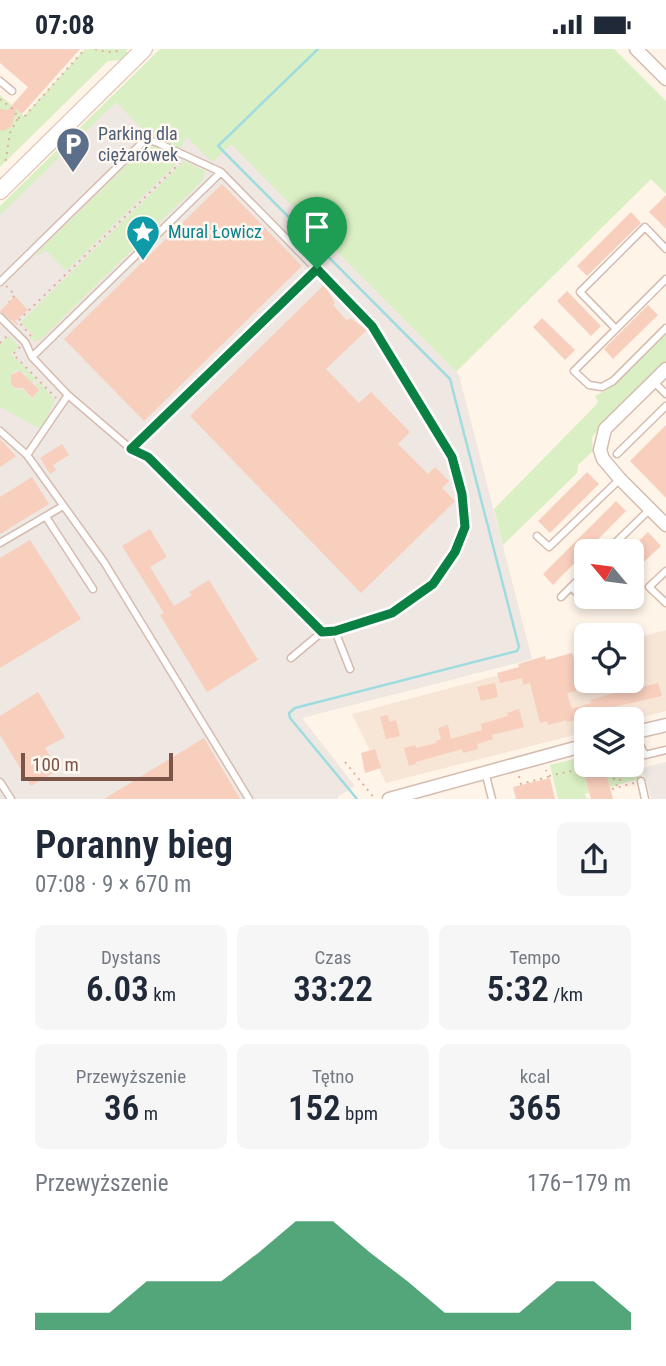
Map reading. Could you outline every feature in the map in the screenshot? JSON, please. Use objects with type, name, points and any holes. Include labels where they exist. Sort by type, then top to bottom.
[{"type":"street","points":[[0,191],[144,49]]},
{"type":"street","points":[[636,49],[666,79]]},
{"type":"street","points":[[666,369],[605,429],[600,450],[603,459],[620,479],[666,525]]},
{"type":"street","points":[[644,730],[666,725]]},
{"type":"street","points":[[389,799],[574,748]]},
{"type":"lane","points":[[0,81],[12,91]]},
{"type":"lane","points":[[0,282],[146,139],[222,172],[372,326],[452,457],[462,494],[465,527],[455,552],[433,584],[392,613],[335,631],[322,632],[291,658]]},
{"type":"lane","points":[[32,357],[222,172]]},
{"type":"lane","points":[[616,328],[580,292],[645,227],[666,249]]},
{"type":"lane","points":[[131,449],[317,269]]},
{"type":"lane","points":[[666,279],[574,370],[589,385],[602,387],[613,381],[666,328]]},
{"type":"lane","points":[[0,317],[25,342],[32,357],[68,395],[131,449],[148,457],[322,632]]},
{"type":"lane","points":[[653,381],[666,394]]},
{"type":"lane","points":[[27,455],[68,395]]},
{"type":"lane","points":[[617,454],[666,406]]},
{"type":"lane","points":[[0,431],[27,455],[104,562],[249,799]]},
{"type":"lane","points":[[537,536],[549,547],[620,479]]},
{"type":"lane","points":[[0,543],[63,506]]},
{"type":"lane","points":[[619,539],[650,509]]},
{"type":"lane","points":[[46,517],[93,589]]},
{"type":"lane","points":[[666,572],[649,587],[666,603]]},
{"type":"lane","points":[[561,597],[574,584]]},
{"type":"lane","points":[[571,587],[574,590]]},
{"type":"lane","points":[[335,631],[350,669]]},
{"type":"lane","points":[[644,753],[666,750]]},
{"type":"lane","points":[[485,772],[492,799]]},
{"type":"lane","points":[[641,781],[645,799]]},
{"type":"lane","points":[[0,782],[11,799]]},
{"type":"path","points":[[18,118],[24,117],[85,49]]},
{"type":"path","points":[[95,49],[106,52],[127,50]]},
{"type":"path","points":[[0,99],[14,110],[18,118]]},
{"type":"path","points":[[5,165],[10,133],[18,118]]},
{"type":"path","points":[[0,288],[4,284],[15,295],[9,302]]},
{"type":"path","points":[[33,384],[38,380]]},
{"type":"path","points":[[345,762],[374,799]]},
{"type":"path","points":[[545,765],[548,776]]},
{"type":"path","points":[[518,772],[521,784],[574,770]]},
{"type":"path","points":[[615,777],[617,787]]},
{"type":"path","points":[[620,777],[622,786]]},
{"type":"path","points":[[612,789],[641,781],[640,777]]},
{"type":"shaded area","points":[[131,80],[212,161],[231,143],[459,375],[532,659],[302,718],[355,786],[337,797],[338,799],[0,799],[0,209]]},
{"type":"shaded area","points":[[666,630],[666,711],[644,717],[644,707],[574,707],[574,735],[386,783],[352,714],[574,655],[574,693],[644,693],[644,636]]},
{"type":"shaded area","points":[[666,762],[666,799],[651,799],[644,768]]},
{"type":"green space","points":[[85,49],[128,49],[128,53],[121,60],[108,61],[0,167],[0,95],[24,116]]},
{"type":"green space","points":[[160,49],[614,49],[666,101],[666,194],[651,179],[456,372],[231,144],[212,162],[186,136],[181,149],[146,133],[116,102],[0,215],[0,206]]},
{"type":"green space","points":[[150,146],[178,157],[175,165],[66,271],[45,250],[38,256],[37,253],[143,149]]},
{"type":"green space","points":[[184,161],[205,171],[203,180],[41,339],[35,341],[30,338],[33,335],[21,322]]},
{"type":"green space","points":[[666,333],[666,362],[596,432],[592,438],[593,451],[578,465],[577,473],[503,545],[494,509],[596,405],[598,401],[595,396],[608,389]]},
{"type":"green space","points":[[9,336],[19,346],[11,354],[36,379],[28,386],[26,373],[16,370],[10,376],[11,386],[22,389],[32,399],[40,390],[35,385],[39,382],[55,400],[41,429],[0,407],[0,344]]},
{"type":"green space","points":[[574,759],[574,777],[585,777],[589,793],[585,794],[586,798],[591,799],[558,799],[550,765]]},
{"type":"green space","points":[[607,777],[638,777],[639,779],[610,787]]},
{"type":"building","points":[[0,49],[80,49],[22,114],[16,109],[12,126],[4,131],[0,130],[0,109],[8,110],[28,87],[0,63]]},
{"type":"building","points":[[222,184],[302,266],[144,421],[64,339]]},
{"type":"building","points":[[666,195],[666,229],[649,212]]},
{"type":"building","points":[[631,212],[641,223],[587,276],[577,266]]},
{"type":"building","points":[[324,285],[335,303],[333,305],[347,321],[350,318],[367,330],[326,369],[359,403],[371,392],[410,432],[398,444],[428,474],[435,467],[449,481],[442,488],[455,501],[361,593],[190,416]]},
{"type":"building","points":[[567,291],[601,326],[591,336],[557,301]]},
{"type":"building","points":[[15,296],[28,310],[15,321],[17,325],[0,311]]},
{"type":"building","points":[[648,305],[658,315],[613,359],[604,349]]},
{"type":"building","points":[[542,318],[575,350],[565,360],[533,327]]},
{"type":"building","points":[[20,371],[39,390],[32,398],[23,388],[15,388],[11,384],[11,375]]},
{"type":"building","points":[[666,425],[666,498],[630,461]]},
{"type":"building","points":[[0,439],[16,456],[0,467]]},
{"type":"building","points":[[62,444],[69,455],[53,465],[56,470],[50,474],[40,458]]},
{"type":"building","points":[[587,472],[599,484],[550,533],[538,521]]},
{"type":"building","points":[[32,477],[49,504],[0,534],[0,497]]},
{"type":"building","points":[[616,501],[626,511],[598,539],[578,539]]},
{"type":"building","points":[[150,529],[167,557],[150,567],[174,606],[192,595],[189,592],[209,580],[258,660],[207,692],[160,615],[164,613],[122,546]]},
{"type":"building","points":[[648,532],[661,546],[644,562],[644,539],[641,539]]},
{"type":"building","points":[[30,540],[81,619],[0,668],[0,558]]},
{"type":"building","points":[[574,543],[574,564],[553,585],[543,574]]},
{"type":"building","points":[[572,653],[574,691],[567,693],[574,708],[574,720],[548,725],[547,721],[540,723],[530,683],[523,685],[522,678],[500,683],[497,673],[545,656],[546,660]]},
{"type":"building","points":[[495,683],[498,697],[481,701],[477,687]]},
{"type":"building","points":[[658,683],[662,696],[613,707],[578,707],[591,703],[590,700],[614,693],[644,693],[644,687]]},
{"type":"building","points":[[38,692],[65,737],[45,748],[58,770],[31,786],[0,735],[0,716]]},
{"type":"building","points":[[519,709],[524,727],[492,735],[493,739],[477,744],[478,749],[463,753],[462,749],[409,766],[404,748],[436,743],[441,739],[438,728],[448,725],[451,739],[482,730],[481,724],[508,716],[507,713]]},
{"type":"building","points":[[388,715],[389,722],[396,720],[400,736],[386,739],[380,717]]},
{"type":"building","points":[[204,738],[240,799],[104,799]]},
{"type":"building","points":[[375,749],[381,768],[365,773],[361,753]]},
{"type":"building","points":[[585,777],[607,777],[613,799],[591,799]]},
{"type":"building","points":[[550,778],[555,799],[516,799],[513,787]]},
{"type":"waterway","points":[[318,49],[218,146],[450,379],[519,647],[517,651],[295,708],[289,713],[290,718],[357,799]]},
{"type":"place","name":"Parking dla ciężarówek","points":[[73,174]]},
{"type":"place","name":"Mural Łowicz","points":[[143,262]]},
{"type":"route","points":[[317,269],[372,326],[452,457],[462,494],[465,527],[455,552],[433,584],[392,613],[335,631],[322,632],[148,457],[131,449],[317,269]]}]
